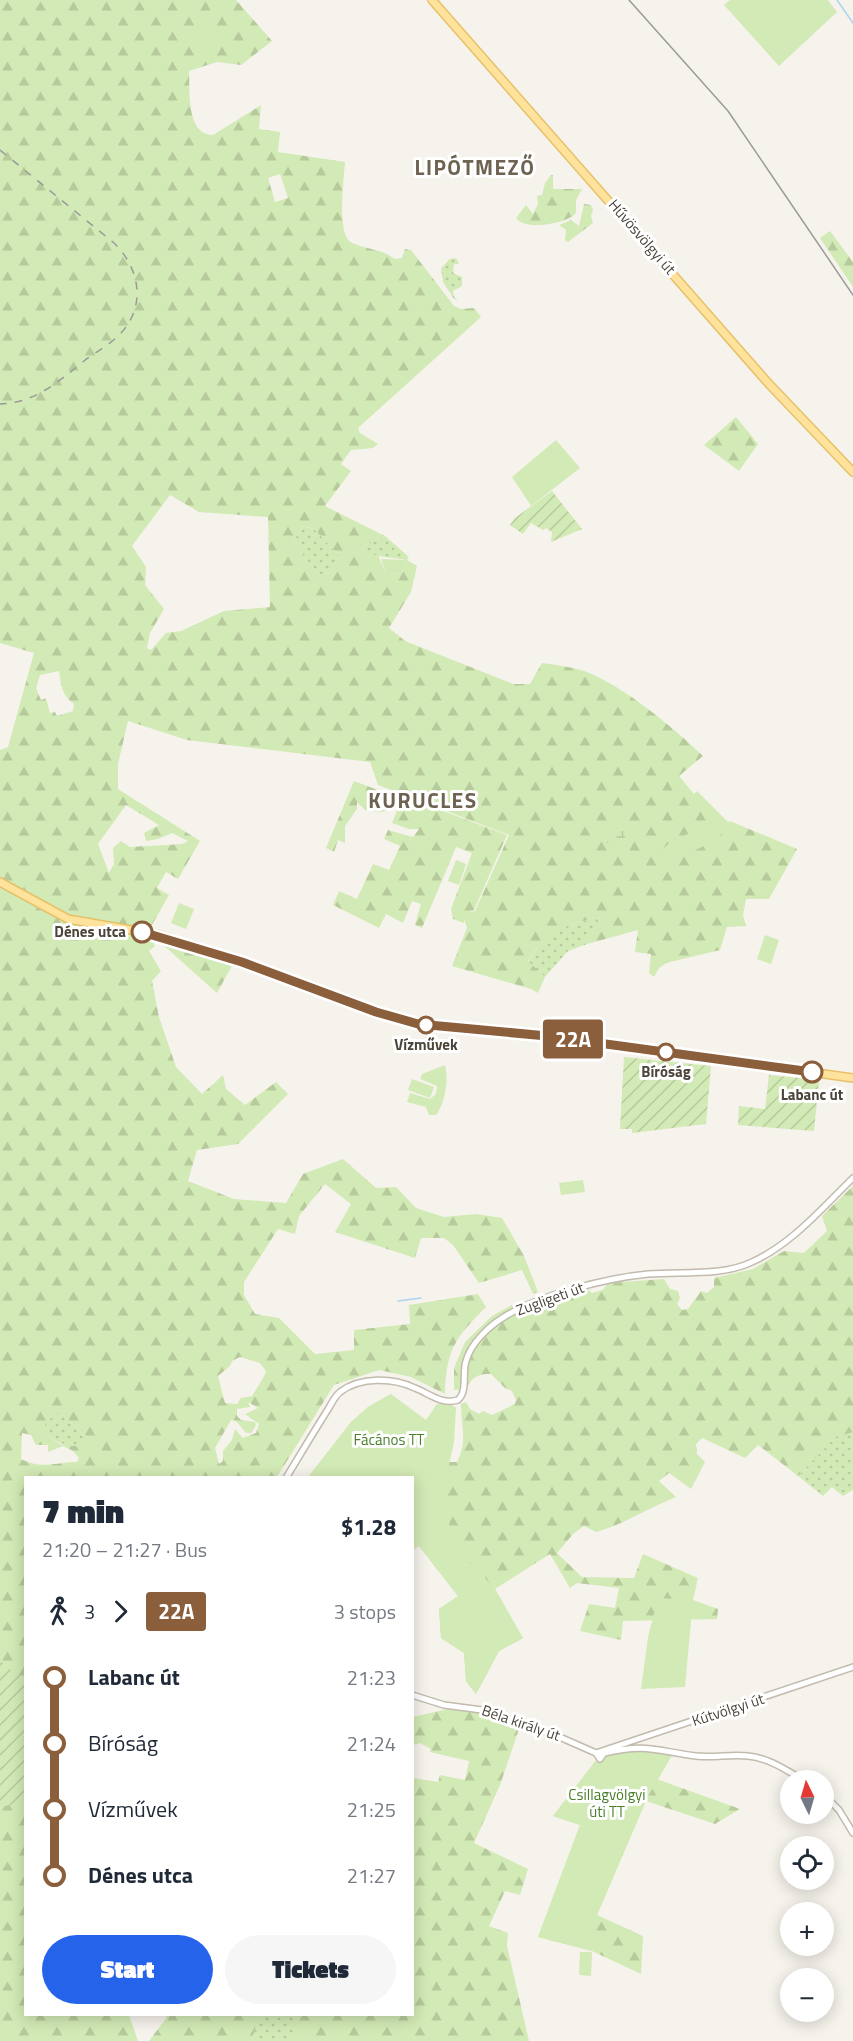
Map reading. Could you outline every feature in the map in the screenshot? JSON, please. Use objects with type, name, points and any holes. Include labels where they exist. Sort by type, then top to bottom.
[{"type":"main road","name":"Hűvösvölgyi út","points":[[432,0],[784,400],[853,472]]},
{"type":"main road","points":[[0,882],[69,919],[166,937],[411,1023],[567,1038],[853,1077]]},
{"type":"street","name":"Zugligeti út","points":[[287,1476],[304,1444],[335,1399],[346,1389],[388,1380],[408,1385],[441,1401],[458,1400],[462,1395],[464,1368],[469,1353],[487,1330],[503,1317],[542,1301],[607,1281],[649,1274],[724,1271],[751,1263],[787,1241],[853,1178]]},
{"type":"street","name":"Kútvölgyi út","points":[[601,1752],[853,1667]]},
{"type":"street","name":"Béla király út","points":[[414,1696],[444,1705],[482,1710],[601,1752]]},
{"type":"street","points":[[601,1752],[635,1747],[659,1748],[697,1756],[749,1756],[775,1764],[786,1770]]},
{"type":"street","points":[[834,1805],[853,1833]]},
{"type":"green space","points":[[0,0],[236,0],[272,41],[241,65],[217,62],[189,71],[191,110],[198,128],[204,133],[213,135],[261,105],[259,129],[280,132],[278,152],[345,162],[342,219],[347,238],[352,243],[395,259],[402,258],[405,249],[411,250],[454,306],[461,309],[474,308],[481,317],[358,428],[360,433],[378,444],[373,448],[351,450],[341,464],[351,471],[325,506],[385,536],[362,547],[363,554],[378,555],[386,574],[402,573],[407,560],[417,566],[411,592],[389,628],[405,641],[513,684],[530,684],[542,663],[565,666],[602,679],[648,709],[703,756],[679,776],[694,794],[697,791],[728,822],[797,849],[769,899],[746,899],[743,915],[746,926],[727,927],[720,950],[666,963],[659,968],[654,977],[649,973],[651,954],[635,952],[638,930],[587,944],[600,917],[559,930],[535,951],[528,961],[545,977],[538,993],[452,966],[467,928],[464,919],[464,923],[453,919],[451,909],[472,853],[456,847],[422,928],[415,925],[421,904],[412,901],[403,923],[386,914],[379,928],[333,905],[339,891],[357,899],[373,864],[389,870],[400,846],[384,839],[388,830],[413,837],[419,829],[409,829],[392,823],[403,796],[507,835],[474,910],[468,912],[475,911],[509,835],[378,785],[370,762],[187,740],[128,721],[118,764],[118,789],[200,841],[178,879],[166,872],[157,888],[169,895],[149,930],[155,946],[149,951],[161,971],[152,981],[159,1017],[176,1067],[202,1094],[223,1075],[226,1089],[245,1105],[276,1082],[288,1094],[238,1144],[197,1150],[188,1181],[234,1199],[286,1203],[303,1174],[343,1159],[376,1188],[396,1187],[416,1208],[444,1217],[476,1214],[502,1218],[524,1256],[538,1292],[533,1294],[522,1270],[479,1283],[453,1245],[444,1238],[421,1238],[415,1258],[335,1232],[351,1204],[325,1184],[299,1216],[295,1234],[278,1229],[244,1282],[244,1295],[255,1314],[279,1318],[315,1354],[354,1350],[354,1330],[410,1324],[409,1305],[478,1294],[486,1307],[467,1327],[454,1346],[447,1366],[445,1394],[411,1377],[379,1370],[334,1385],[278,1476],[24,1476],[24,2016],[129,2016],[138,2041],[0,2041],[0,750],[8,747],[34,653],[0,643]],"holes":[[[280,174],[288,198],[275,202],[268,178]],[[170,495],[199,512],[268,517],[270,607],[224,611],[181,631],[166,633],[151,650],[147,648],[150,633],[164,609],[145,585],[146,567],[132,546]],[[303,526],[314,529],[339,555],[331,573],[318,575],[293,542]],[[59,671],[65,694],[74,704],[73,711],[57,716],[55,712],[50,713],[46,698],[41,700],[36,688],[40,675]],[[126,805],[159,825],[144,833],[146,841],[172,833],[188,841],[182,844],[130,847],[121,841],[113,848],[114,864],[109,873],[98,844]],[[240,1357],[260,1363],[266,1371],[252,1396],[241,1398],[237,1404],[225,1403],[218,1376],[230,1366],[232,1361]],[[248,1402],[258,1408],[245,1414],[259,1424],[256,1433],[243,1438],[235,1429],[232,1440],[223,1451],[223,1461],[219,1464],[215,1448],[231,1420],[236,1421],[246,1433],[251,1433],[256,1425],[255,1422],[241,1420],[237,1416],[237,1409],[250,1407]],[[59,1412],[87,1437],[79,1446],[72,1446],[65,1441],[62,1445],[48,1433],[45,1423]],[[22,1433],[31,1435],[36,1445],[48,1445],[48,1452],[63,1446],[73,1451],[79,1458],[77,1462],[49,1465],[21,1459]]]},
{"type":"green space","points":[[730,0],[828,0],[837,12],[779,66],[724,5]]},
{"type":"green space","points":[[209,25],[221,46],[202,57],[191,35]]},
{"type":"green space","points":[[553,175],[553,189],[582,189],[576,200],[576,213],[555,223],[537,225],[521,222],[516,218],[526,205],[533,214],[538,204],[537,196],[542,195],[545,183]]},
{"type":"green space","points":[[584,204],[591,205],[593,223],[568,242],[565,240],[566,230],[559,225],[571,220],[579,226]]},
{"type":"green space","points":[[830,231],[853,262],[853,287],[820,238]]},
{"type":"green space","points":[[456,258],[459,264],[454,264],[453,273],[462,277],[462,286],[453,291],[454,297],[458,300],[454,299],[443,282],[441,268],[450,259]]},
{"type":"green space","points":[[736,417],[758,444],[739,471],[704,445]]},
{"type":"green space","points":[[556,440],[580,468],[531,506],[512,477]]},
{"type":"green space","points":[[552,491],[582,529],[551,542],[552,532],[546,528],[543,530],[531,523],[523,534],[510,525],[515,518]]},
{"type":"green space","points":[[303,526],[314,529],[339,555],[331,573],[318,575],[293,542]]},
{"type":"green space","points":[[385,536],[409,557],[407,560],[363,554],[362,547]]},
{"type":"green space","points":[[381,559],[407,560],[402,573],[386,574]]},
{"type":"green space","points":[[354,781],[399,798],[394,809],[381,812],[365,810],[357,802],[357,809],[345,826],[345,843],[338,840],[334,852],[326,848]]},
{"type":"green space","points":[[721,817],[726,821],[719,839],[676,859],[662,861],[659,853],[668,844]]},
{"type":"green space","points":[[627,824],[634,828],[622,840],[609,844],[603,839],[611,830]]},
{"type":"green space","points":[[456,860],[466,864],[459,885],[448,881]]},
{"type":"green space","points":[[179,903],[194,909],[186,929],[171,923]]},
{"type":"green space","points":[[600,917],[587,944],[568,951],[545,977],[528,962],[543,942],[559,930],[578,922]]},
{"type":"green space","points":[[765,935],[779,940],[771,964],[757,959]]},
{"type":"green space","points":[[166,939],[234,962],[217,993],[162,944]]},
{"type":"green space","points":[[624,1057],[711,1066],[706,1124],[632,1133],[632,1129],[620,1129]]},
{"type":"green space","points":[[445,1065],[447,1077],[445,1091],[436,1115],[429,1115],[426,1107],[407,1102],[410,1093],[430,1099],[436,1094],[437,1086],[420,1079],[422,1074]]},
{"type":"green space","points":[[769,1075],[819,1080],[814,1131],[738,1125],[739,1106],[765,1109]]},
{"type":"green space","points":[[412,1079],[434,1087],[430,1098],[408,1090]]},
{"type":"green space","points":[[583,1180],[585,1192],[561,1195],[559,1183]]},
{"type":"green space","points":[[853,1186],[853,1432],[836,1437],[798,1476],[758,1445],[745,1458],[702,1438],[696,1444],[697,1454],[705,1462],[691,1489],[669,1473],[659,1481],[676,1497],[617,1525],[596,1532],[584,1526],[573,1534],[557,1553],[582,1577],[634,1578],[643,1554],[698,1578],[693,1600],[718,1609],[717,1619],[623,1621],[621,1640],[580,1631],[589,1604],[615,1608],[619,1588],[577,1583],[570,1588],[550,1554],[495,1589],[523,1638],[499,1651],[476,1694],[466,1681],[464,1653],[441,1638],[439,1609],[458,1596],[419,1546],[414,1549],[414,1476],[310,1476],[351,1422],[368,1407],[391,1394],[446,1471],[449,1462],[457,1462],[463,1434],[461,1404],[466,1402],[470,1409],[479,1414],[483,1411],[492,1415],[515,1404],[516,1400],[512,1391],[505,1388],[491,1374],[475,1377],[466,1389],[454,1390],[454,1368],[465,1342],[492,1316],[517,1302],[542,1301],[586,1288],[592,1293],[603,1290],[608,1283],[664,1279],[670,1289],[678,1291],[680,1298],[677,1304],[682,1310],[688,1309],[701,1291],[707,1293],[714,1287],[714,1278],[753,1269],[784,1251],[804,1253],[827,1231],[822,1216]]},
{"type":"green space","name":"Fácános TT","points":[[391,1394],[426,1420],[437,1404],[451,1404],[456,1408],[454,1442],[446,1479],[450,1534],[460,1553],[493,1586],[523,1638],[499,1651],[476,1694],[466,1681],[464,1653],[441,1638],[439,1609],[458,1596],[419,1546],[414,1549],[414,1476],[309,1476],[351,1422],[368,1407]]},
{"type":"green space","points":[[59,1412],[88,1438],[80,1447],[62,1444],[46,1429],[44,1423]]},
{"type":"green space","points":[[853,1432],[853,1490],[843,1496],[832,1487],[823,1496],[798,1476],[836,1436]]},
{"type":"green space","points":[[658,1598],[693,1600],[685,1687],[641,1689],[648,1637]]},
{"type":"green space","points":[[0,1660],[6,1667],[24,1678],[24,1802],[0,1807]]},
{"type":"green space","points":[[456,1707],[493,1715],[520,1726],[500,1785],[474,1843],[528,1869],[520,1895],[505,1891],[489,1926],[508,1933],[507,1946],[529,2041],[296,2041],[296,2016],[414,2016],[414,1778],[438,1782],[440,1775],[465,1780],[469,1761],[430,1752],[431,1749],[420,1743],[414,1745],[414,1717]]},
{"type":"green space","name":"Csillagvölgyi úti TT","points":[[635,1747],[674,1752],[646,1800],[597,1915],[592,1951],[538,1937],[580,1825],[553,1816],[600,1755]]},
{"type":"green space","name":"Csillagvölgyi úti TT","points":[[598,1758],[740,1809],[715,1824],[646,1801],[597,1915],[643,1936],[641,1974],[592,1951],[538,1937],[580,1825],[553,1816]]},
{"type":"green space","points":[[580,1952],[592,1952],[591,1976],[579,1975]]},
{"type":"green space","points":[[165,2016],[265,2016],[264,2021],[257,2024],[251,2041],[149,2041],[167,2017]]},
{"type":"green space","points":[[264,2016],[296,2016],[296,2041],[251,2041],[257,2024]]},
{"type":"waterway","points":[[837,0],[853,23]]},
{"type":"waterway","points":[[398,1301],[421,1298]]},
{"type":"tram line","points":[[629,0],[728,111],[853,295]]},
{"type":"railway","points":[[0,150],[114,243],[129,263],[137,286],[134,310],[121,333],[45,390],[24,400],[0,404]]},
{"type":"bus line","name":"22A","points":[[142,932],[166,937],[242,962],[389,1017],[418,1024],[547,1036],[812,1072]]},
{"type":"place","name":"Dénes utca","points":[[142,932]]},
{"type":"place","name":"Vízművek","points":[[426,1025]]},
{"type":"place","name":"Bíróság","points":[[666,1052]]},
{"type":"place","name":"Labanc út","points":[[812,1072]]},
{"type":"district","name":"LIPÓTMEZŐ","points":[[475,168]]},
{"type":"district","name":"KURUCLES","points":[[423,801]]}]
